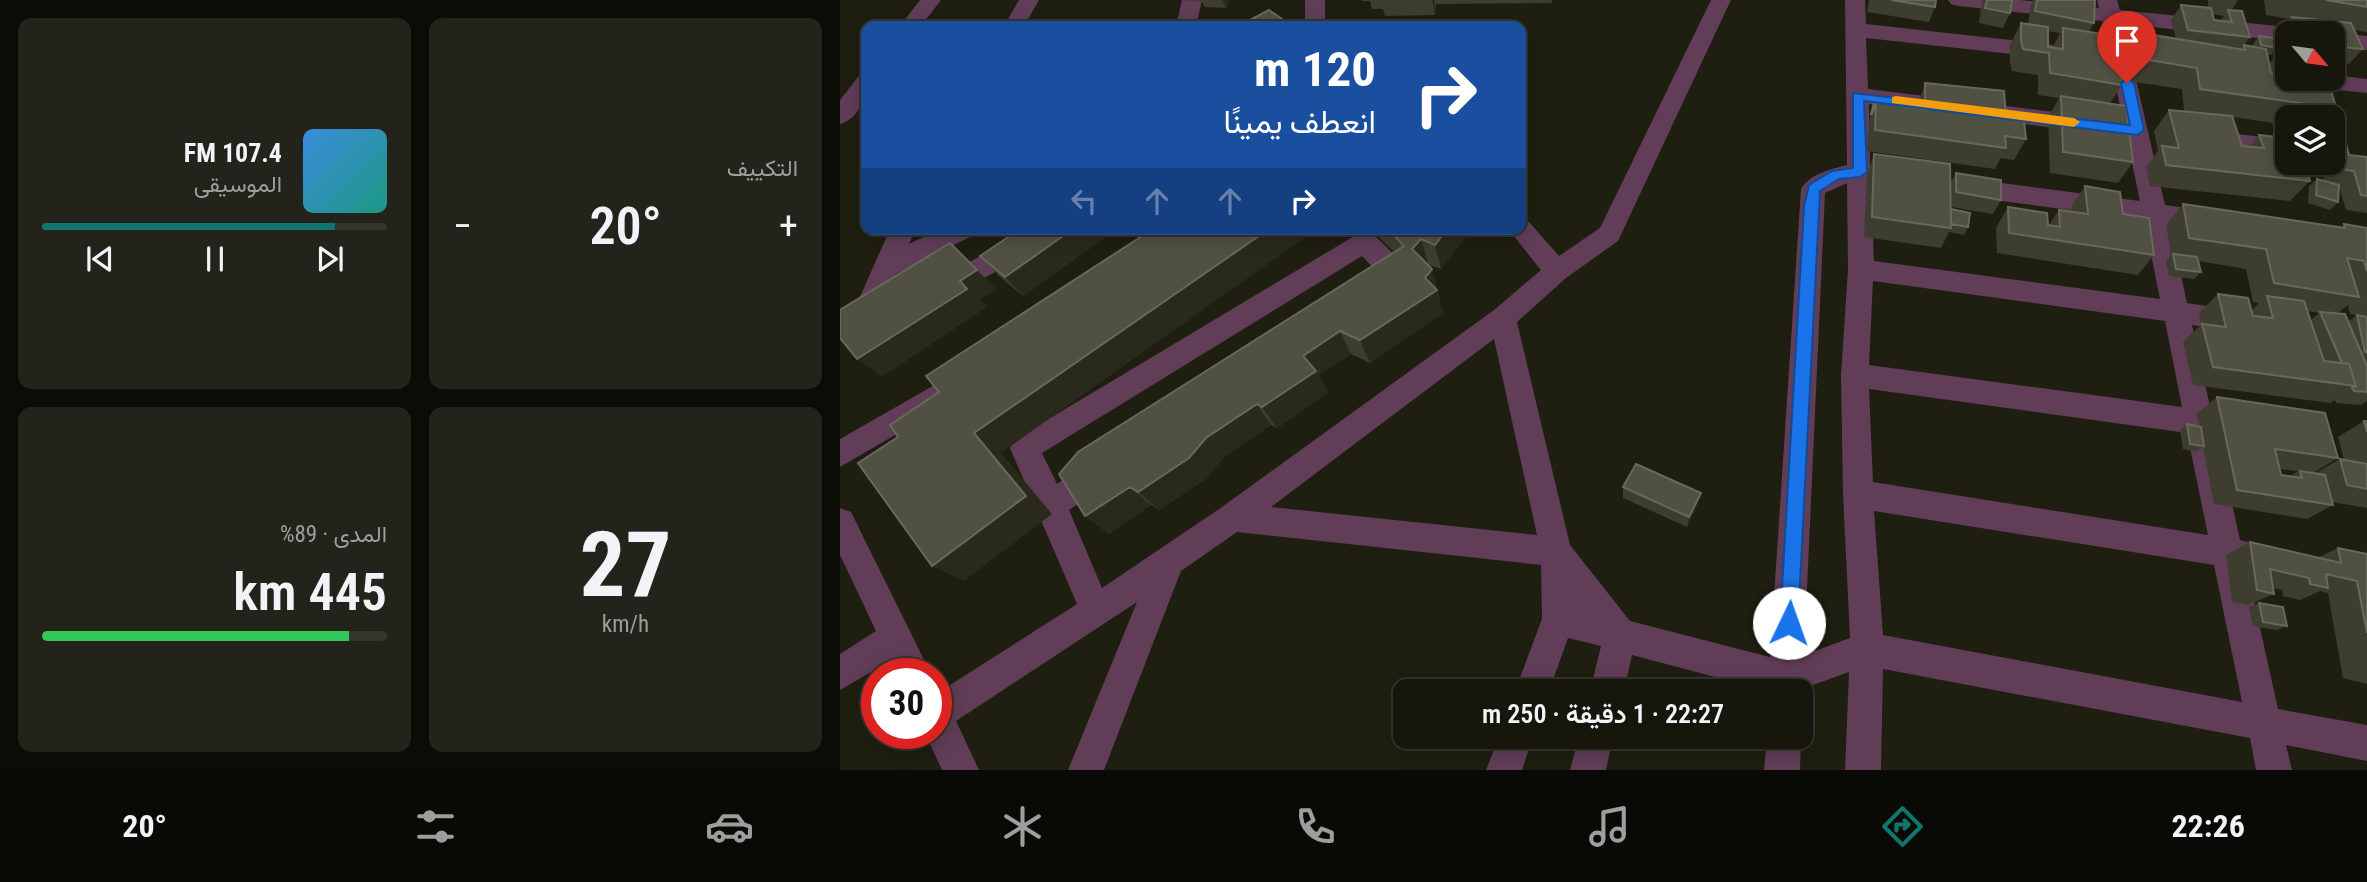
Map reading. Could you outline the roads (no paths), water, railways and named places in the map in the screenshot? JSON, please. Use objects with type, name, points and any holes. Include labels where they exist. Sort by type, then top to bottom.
[{"type":"street","points":[[914,21],[931,0]]},
{"type":"street","points":[[1017,21],[1029,0]]},
{"type":"street","points":[[1187,21],[1192,0]]},
{"type":"street","points":[[1315,0],[1315,21]]},
{"type":"street","points":[[952,704],[1096,611],[1233,517],[1503,318],[1557,271],[1609,234],[1721,0]]},
{"type":"street","points":[[1855,0],[1861,269],[1855,375],[1858,494],[1867,649],[1863,770]]},
{"type":"street","points":[[1958,0],[2108,8],[2275,32]]},
{"type":"street","points":[[2108,8],[2109,57],[2160,133],[2155,213],[2274,770]]},
{"type":"street","points":[[1856,30],[2069,53]]},
{"type":"street","points":[[2345,40],[2367,43]]},
{"type":"street","points":[[2109,57],[2150,62]]},
{"type":"street","points":[[2345,84],[2367,86]]},
{"type":"street","points":[[840,116],[861,89]]},
{"type":"street","points":[[1857,96],[2275,147]]},
{"type":"street","points":[[1786,679],[1813,189],[1836,174],[1860,172],[2234,223]]},
{"type":"street","points":[[889,318],[852,339],[900,235]]},
{"type":"street","points":[[884,268],[951,235]]},
{"type":"street","points":[[922,299],[1041,235]]},
{"type":"street","points":[[1525,235],[1557,271]]},
{"type":"street","points":[[1051,505],[1397,277],[1366,242],[1025,448],[1096,611]]},
{"type":"street","points":[[1861,269],[2258,323]]},
{"type":"street","points":[[1503,318],[1556,552],[1558,619],[1536,679]]},
{"type":"street","points":[[1855,375],[2238,427]]},
{"type":"street","points":[[840,454],[958,384]]},
{"type":"street","points":[[1858,494],[2277,561]]},
{"type":"street","points":[[1233,517],[1556,552],[1620,635]]},
{"type":"street","points":[[840,522],[907,658]]},
{"type":"street","points":[[1086,770],[1170,559]]},
{"type":"street","points":[[1558,619],[1766,679]]},
{"type":"street","points":[[1610,679],[1620,635]]},
{"type":"street","points":[[840,674],[897,637]]},
{"type":"street","points":[[1800,679],[1867,649],[2367,743]]},
{"type":"street","points":[[951,749],[961,770]]},
{"type":"street","points":[[1504,770],[1512,749]]},
{"type":"street","points":[[1588,770],[1593,749]]},
{"type":"street","points":[[1782,770],[1783,749]]}]
